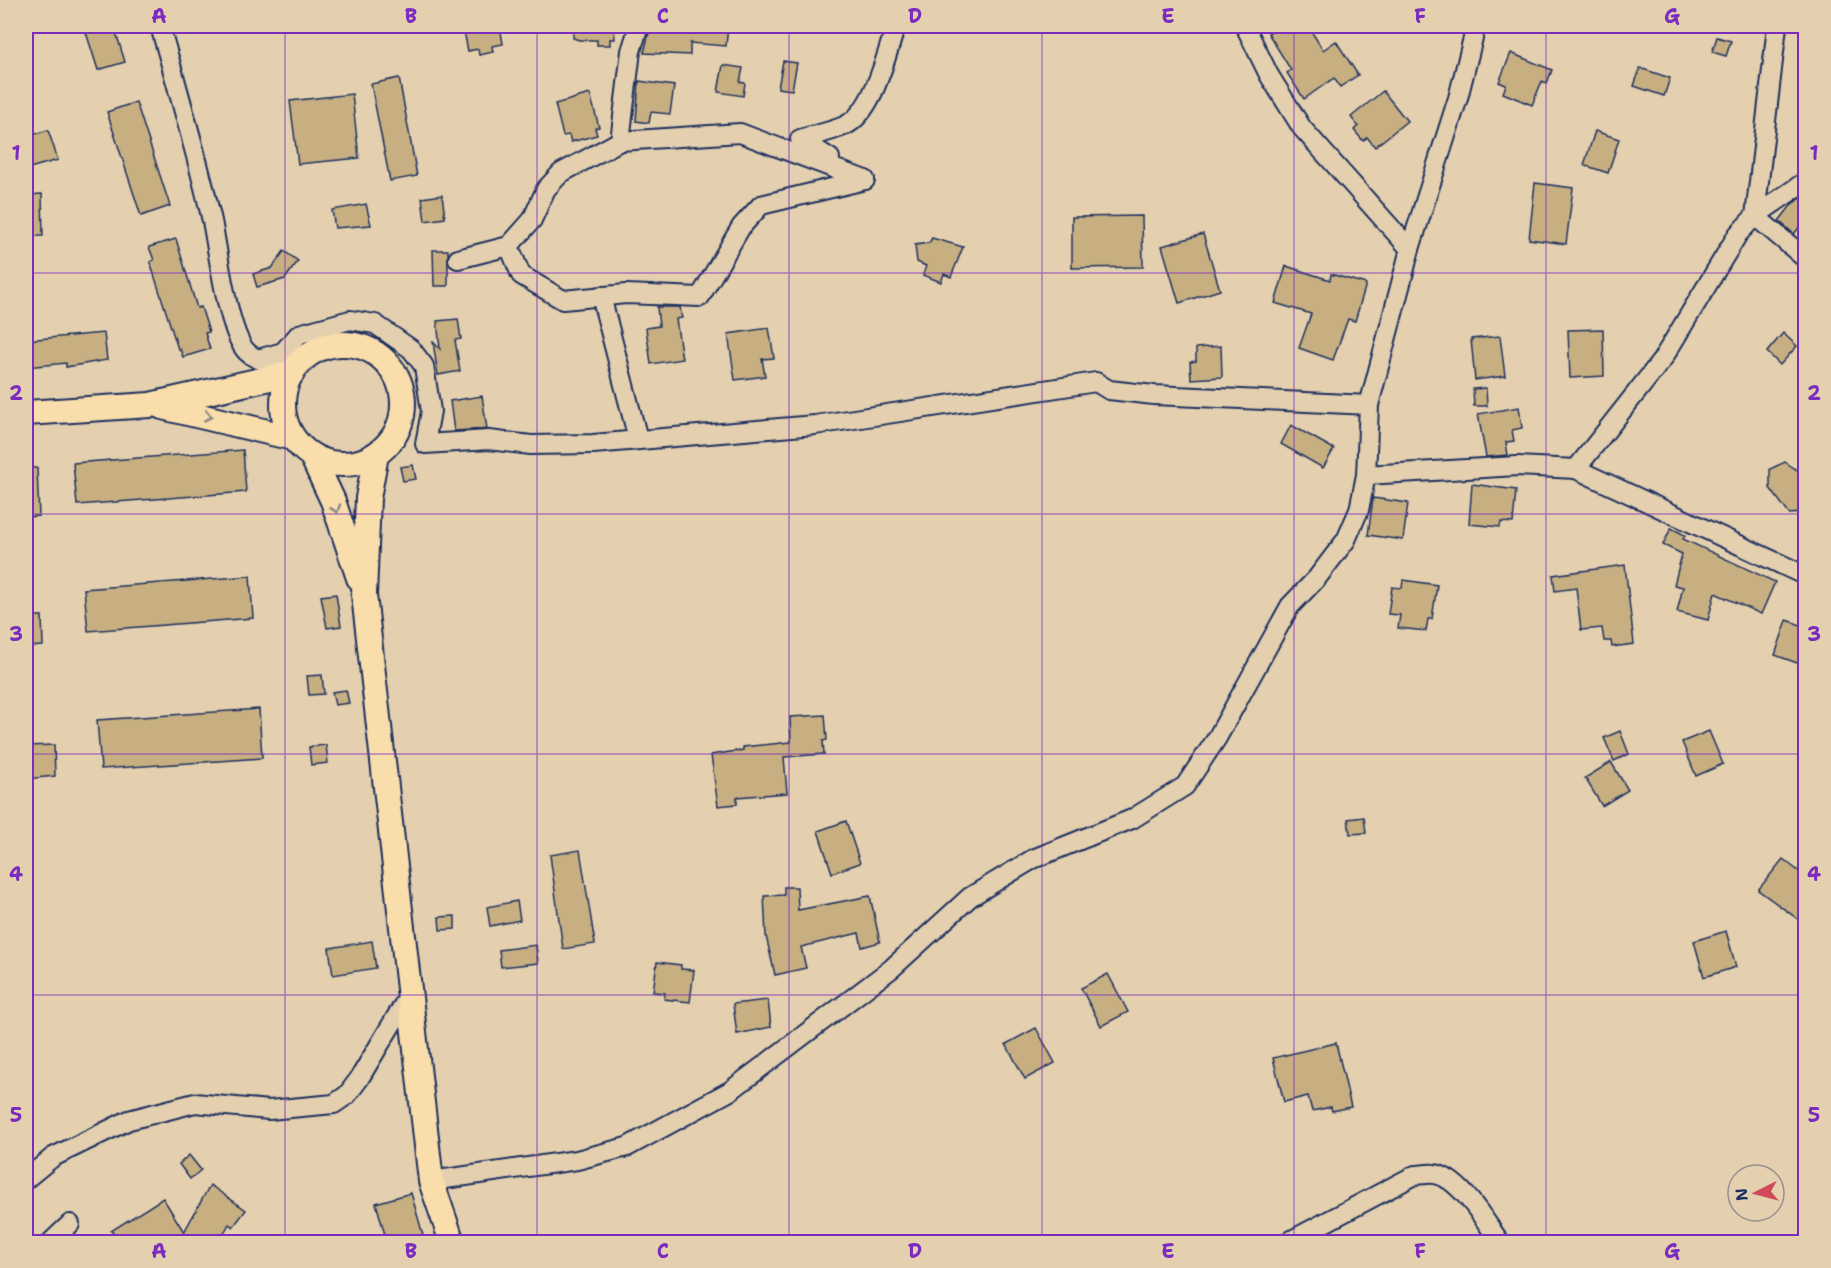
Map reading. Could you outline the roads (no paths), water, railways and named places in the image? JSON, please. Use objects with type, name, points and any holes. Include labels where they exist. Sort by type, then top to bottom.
[{"type":"main road","points":[[26,413],[150,405],[296,368],[322,348],[349,344],[374,353],[389,366],[399,383],[403,410],[395,436],[376,455],[364,461],[338,464],[312,456]]},
{"type":"main road","points":[[296,368],[284,399],[284,412],[293,438],[312,456],[333,501],[364,595]]},
{"type":"main road","points":[[150,405],[293,438]]},
{"type":"main road","points":[[376,455],[368,498],[364,595],[431,1181],[452,1242]]},
{"type":"street","points":[[160,26],[211,219],[231,316],[240,343],[248,354],[258,359],[296,368]]},
{"type":"street","points":[[620,141],[631,51],[639,26]]},
{"type":"street","points":[[865,180],[800,139],[846,125],[860,114],[875,87],[896,26]]},
{"type":"street","points":[[1245,26],[1269,75],[1302,128],[1410,249]]},
{"type":"street","points":[[431,1181],[577,1160],[627,1146],[730,1090],[891,969],[969,897],[1033,859],[1132,819],[1185,786],[1217,738],[1290,606],[1317,578],[1346,540],[1359,510],[1366,475],[1369,405],[1410,249],[1458,98],[1476,26]]},
{"type":"street","points":[[1755,216],[1778,26]]},
{"type":"street","points":[[458,259],[509,246],[532,220],[546,189],[561,173],[620,141],[740,133],[865,180]]},
{"type":"street","points":[[509,246],[521,275],[563,300],[626,294],[700,297],[741,227],[761,205],[865,180]]},
{"type":"street","points":[[1576,470],[1662,360],[1738,234],[1755,216],[1806,181]]},
{"type":"street","points":[[1755,216],[1806,259]]},
{"type":"street","points":[[601,296],[638,439]]},
{"type":"street","points":[[258,359],[283,352],[299,334],[350,320],[375,324],[411,349],[424,366],[431,411],[425,444],[489,440],[531,445],[593,444],[815,425],[1096,382],[1109,390],[1154,395],[1369,405]]},
{"type":"street","points":[[1366,475],[1517,466],[1576,470],[1806,576]]},
{"type":"street","points":[[26,1179],[53,1156],[140,1117],[195,1103],[269,1110],[334,1104],[347,1095],[359,1079],[411,992]]},
{"type":"street","points":[[1288,1242],[1415,1175],[1434,1174],[1447,1178],[1462,1192],[1500,1242]]},
{"type":"street","points":[[51,1242],[70,1224]]}]
